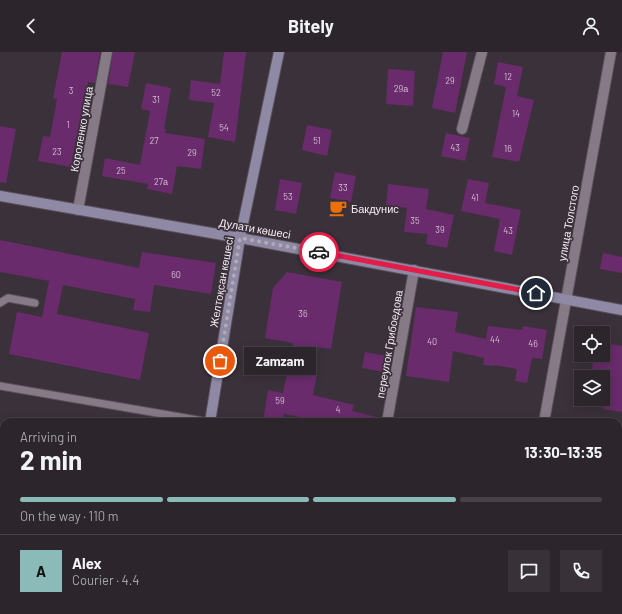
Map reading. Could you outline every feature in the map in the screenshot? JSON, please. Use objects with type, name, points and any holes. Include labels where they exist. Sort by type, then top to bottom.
[{"type":"main road","name":"Желтоқсан көшесі","points":[[210,418],[240,238],[280,52]]},
{"type":"main road","name":"Дулати көшесі","points":[[0,196],[240,238],[622,310]]},
{"type":"street","name":"Короленко улица","points":[[78,210],[107,52]]},
{"type":"street","points":[[462,129],[482,52]]},
{"type":"street","name":"улица Толстого","points":[[545,418],[611,52]]},
{"type":"street","name":"переулок Грибоедова","points":[[388,418],[414,270]]},
{"type":"lane","points":[[0,303],[8,298],[35,303]]},
{"type":"lane","points":[[0,386],[186,418]]},
{"type":"building","points":[[62,52],[100,52],[95,83],[88,82],[82,116],[85,116],[81,138],[76,138],[71,167],[38,161],[43,136],[50,137],[57,99],[53,98]]},
{"type":"building","points":[[113,52],[135,52],[128,87],[108,84]]},
{"type":"building","points":[[224,52],[246,52],[235,142],[208,137],[214,103],[189,100],[191,80],[220,84]]},
{"type":"building","points":[[443,52],[467,52],[455,113],[432,108]]},
{"type":"building","points":[[498,62],[523,67],[517,96],[534,100],[519,162],[492,157],[506,87],[494,84]]},
{"type":"building","points":[[388,69],[415,71],[413,106],[386,104]]},
{"type":"building","points":[[146,83],[171,88],[164,129],[166,129],[165,133],[205,139],[201,169],[177,166],[172,194],[147,189],[148,184],[102,176],[105,158],[140,165],[150,111],[141,109]]},
{"type":"building","points":[[307,125],[332,130],[327,156],[302,150]]},
{"type":"building","points":[[0,126],[16,129],[6,183],[0,182]]},
{"type":"building","points":[[446,133],[470,138],[465,161],[441,156]]},
{"type":"building","points":[[335,172],[356,176],[351,202],[330,198]]},
{"type":"building","points":[[280,179],[302,183],[296,214],[275,210]]},
{"type":"building","points":[[468,179],[489,183],[485,203],[521,210],[512,255],[494,251],[500,219],[461,211]]},
{"type":"building","points":[[388,184],[429,189],[426,209],[454,215],[447,248],[426,244],[428,234],[404,232],[407,208],[386,205]]},
{"type":"building","points":[[0,240],[139,268],[142,252],[216,263],[211,294],[154,285],[150,312],[133,310],[135,299],[63,285],[57,314],[149,333],[140,380],[9,354],[17,312],[42,317],[49,281],[0,272]]},
{"type":"building","points":[[603,253],[622,257],[622,273],[600,269]]},
{"type":"building","points":[[287,272],[342,282],[331,349],[317,347],[312,373],[317,374],[313,395],[354,405],[352,411],[380,418],[305,418],[284,414],[283,418],[264,418],[268,390],[283,393],[293,343],[265,338],[273,288]]},
{"type":"building","points":[[416,307],[458,312],[455,332],[486,339],[488,326],[522,330],[523,326],[547,330],[542,359],[532,358],[527,383],[515,381],[517,369],[494,365],[483,365],[484,358],[453,351],[449,382],[406,376]]},
{"type":"building","points":[[610,344],[622,346],[622,412],[603,409],[603,406],[610,406],[610,370],[592,370],[593,362],[610,362]]},
{"type":"building","points":[[365,352],[387,356],[384,372],[362,368]]},
{"type":"way so far","points":[[220,361],[240,238],[319,252]]},
{"type":"place","name":"Бакдунис","points":[[338,208]]},
{"type":"place","name":"Zamzam","points":[[220,361]]},
{"type":"route","points":[[319,252],[536,293]]}]
